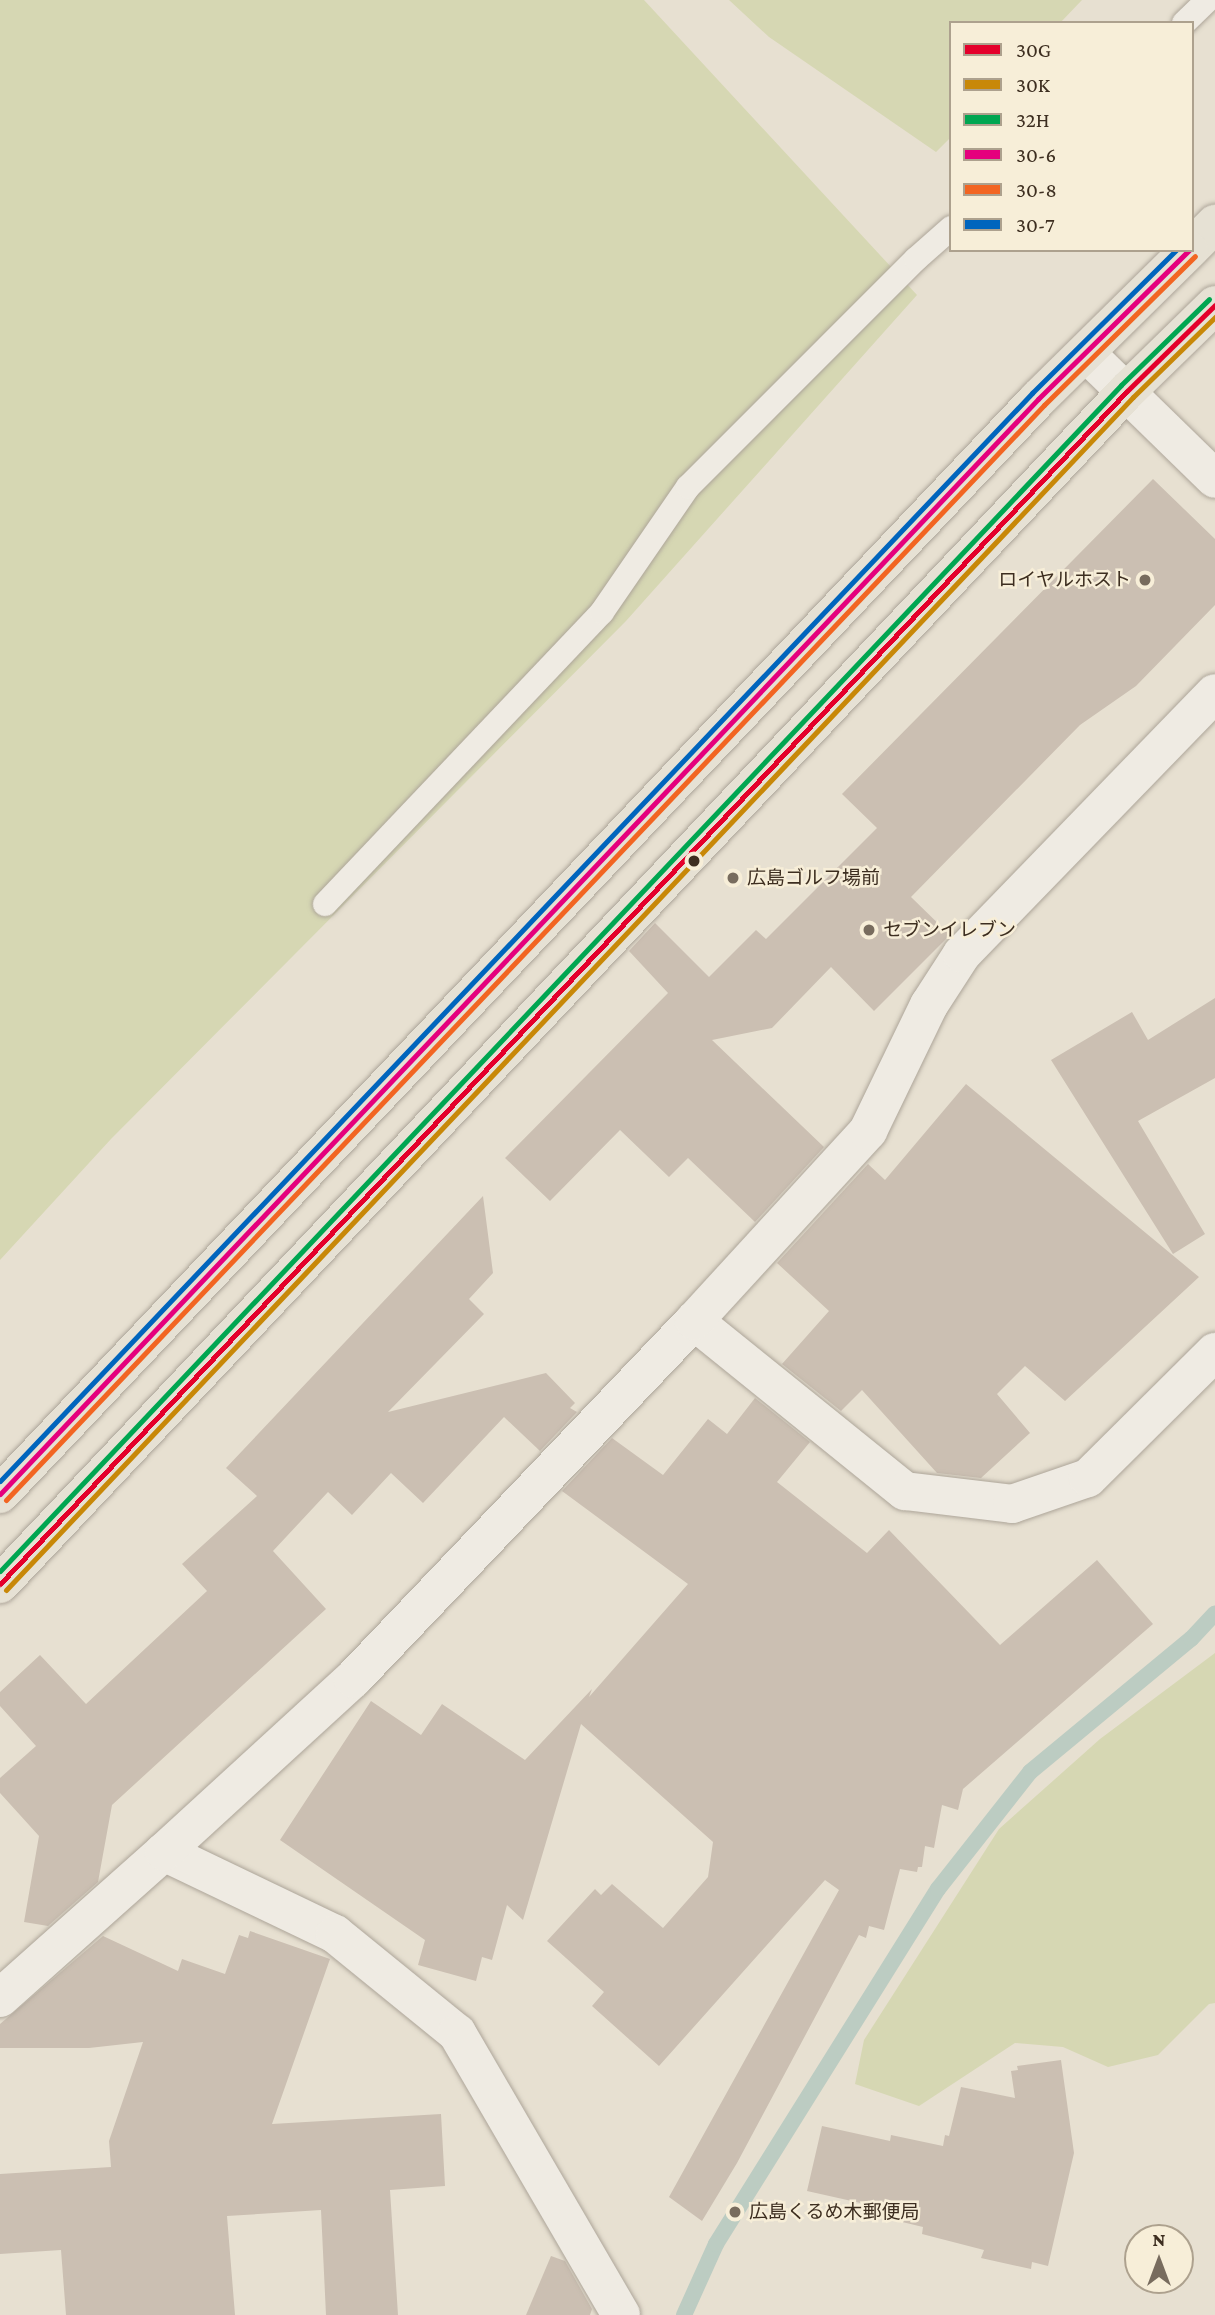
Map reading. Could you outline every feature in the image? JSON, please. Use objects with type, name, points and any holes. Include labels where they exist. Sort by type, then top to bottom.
[{"type":"main road","points":[[1194,246],[1215,224]]},
{"type":"main road","points":[[0,1494],[1038,399],[1188,252]]},
{"type":"main road","points":[[0,1584],[1127,391],[1215,305]]},
{"type":"street","points":[[1086,353],[1215,480]]},
{"type":"street","points":[[0,1998],[353,1679],[694,1321],[868,1131],[929,1005],[962,954],[1215,693]]},
{"type":"street","points":[[694,1321],[905,1491],[1013,1504],[1088,1478],[1215,1352]]},
{"type":"street","points":[[164,1852],[335,1934],[457,2033],[621,2315]]},
{"type":"lane","points":[[1186,21],[1208,0]]},
{"type":"lane","points":[[325,904],[602,612],[688,487],[916,259],[949,230]]},
{"type":"green space","points":[[0,0],[644,0],[917,295],[626,621],[111,1139],[0,1260]]},
{"type":"green space","points":[[729,0],[1082,0],[1062,21],[949,21],[949,139],[936,152],[769,37]]},
{"type":"green space","points":[[1215,1653],[1215,2003],[1209,2004],[1158,2055],[1108,2067],[1063,2047],[1015,2043],[919,2106],[855,2084],[864,2040],[999,1829],[1100,1739]]},
{"type":"building","points":[[1153,479],[1215,539],[1215,605],[1136,686],[1080,725],[911,897],[950,935],[874,1011],[831,967],[772,1028],[712,1040],[824,1147],[755,1222],[688,1158],[669,1177],[620,1130],[550,1201],[505,1158],[668,993],[629,951],[655,923],[709,977],[756,930],[766,939],[877,828],[842,794]]},
{"type":"building","points":[[1215,998],[1215,1078],[1138,1121],[1205,1234],[1173,1254],[1051,1060],[1132,1012],[1148,1040]]},
{"type":"building","points":[[966,1084],[1199,1277],[1065,1401],[1025,1366],[997,1394],[1030,1433],[981,1478],[937,1473],[862,1390],[841,1411],[782,1364],[829,1311],[777,1263],[868,1164],[885,1180]]},
{"type":"building","points":[[483,1196],[493,1273],[469,1299],[484,1314],[388,1412],[546,1373],[575,1403],[570,1408],[577,1412],[540,1451],[504,1417],[423,1503],[391,1473],[352,1515],[328,1492],[273,1551],[326,1609],[112,1805],[98,1882],[48,1926],[24,1922],[39,1836],[0,1793],[0,1778],[36,1746],[0,1706],[0,1692],[40,1655],[86,1704],[207,1591],[182,1564],[257,1496],[226,1468]]},
{"type":"building","points":[[755,1398],[810,1442],[777,1482],[867,1553],[889,1530],[1000,1645],[1097,1560],[1153,1624],[963,1789],[958,1810],[942,1805],[934,1848],[925,1846],[922,1867],[918,1867],[917,1872],[900,1869],[884,1930],[869,1926],[866,1938],[859,1935],[737,2163],[702,2221],[669,2197],[839,1890],[825,1880],[659,2066],[592,2006],[604,1992],[547,1941],[595,1889],[601,1895],[612,1884],[663,1928],[708,1877],[713,1842],[581,1724],[523,1920],[507,1905],[492,1960],[482,1957],[476,1981],[418,1965],[425,1940],[280,1840],[371,1701],[421,1735],[442,1704],[525,1760],[592,1689],[589,1697],[688,1584],[562,1491],[612,1438],[663,1475],[708,1419],[727,1434]]},
{"type":"building","points":[[250,1931],[330,1959],[272,2124],[441,2114],[445,2186],[390,2190],[398,2315],[326,2315],[321,2210],[227,2216],[235,2315],[66,2315],[61,2250],[0,2254],[0,2174],[111,2167],[109,2141],[143,2042],[89,2048],[0,2048],[0,2024],[103,1936],[178,1971],[182,1959],[225,1974],[239,1935],[248,1938]]},
{"type":"building","points":[[1061,2060],[1074,2153],[1048,2266],[1032,2262],[1031,2269],[981,2258],[984,2250],[922,2234],[923,2227],[873,2215],[874,2206],[807,2191],[822,2126],[890,2141],[891,2135],[943,2146],[945,2135],[949,2136],[961,2087],[1015,2098],[1011,2071],[1018,2070],[1017,2066]]},
{"type":"building","points":[[551,2256],[565,2261],[592,2309],[590,2315],[526,2315]]},
{"type":"waterway","points":[[684,2315],[716,2244],[938,1889],[1030,1772],[1191,1639],[1215,1613]]},
{"type":"transit line","name":"30-7","points":[[0,1481],[1032,393],[1174,252]]},
{"type":"transit line","name":"30-6","points":[[0,1494],[1038,399],[1187,252]]},
{"type":"transit line","name":"30-8","points":[[6,1500],[1044,405],[1195,256]]},
{"type":"transit line","name":"32H","points":[[0,1571],[1121,385],[1209,299]]},
{"type":"transit line","name":"30G","points":[[0,1584],[1127,391],[1215,305]]},
{"type":"transit line","name":"30K","points":[[6,1590],[1133,397],[1215,317]]},
{"type":"place","name":"ロイヤルホスト","points":[[1145,580]]},
{"type":"place","name":"広島ゴルフ場前","points":[[733,878]]},
{"type":"place","name":"セブンイレブン","points":[[869,930]]},
{"type":"place","name":"広島くるめ木郵便局","points":[[735,2212]]}]
